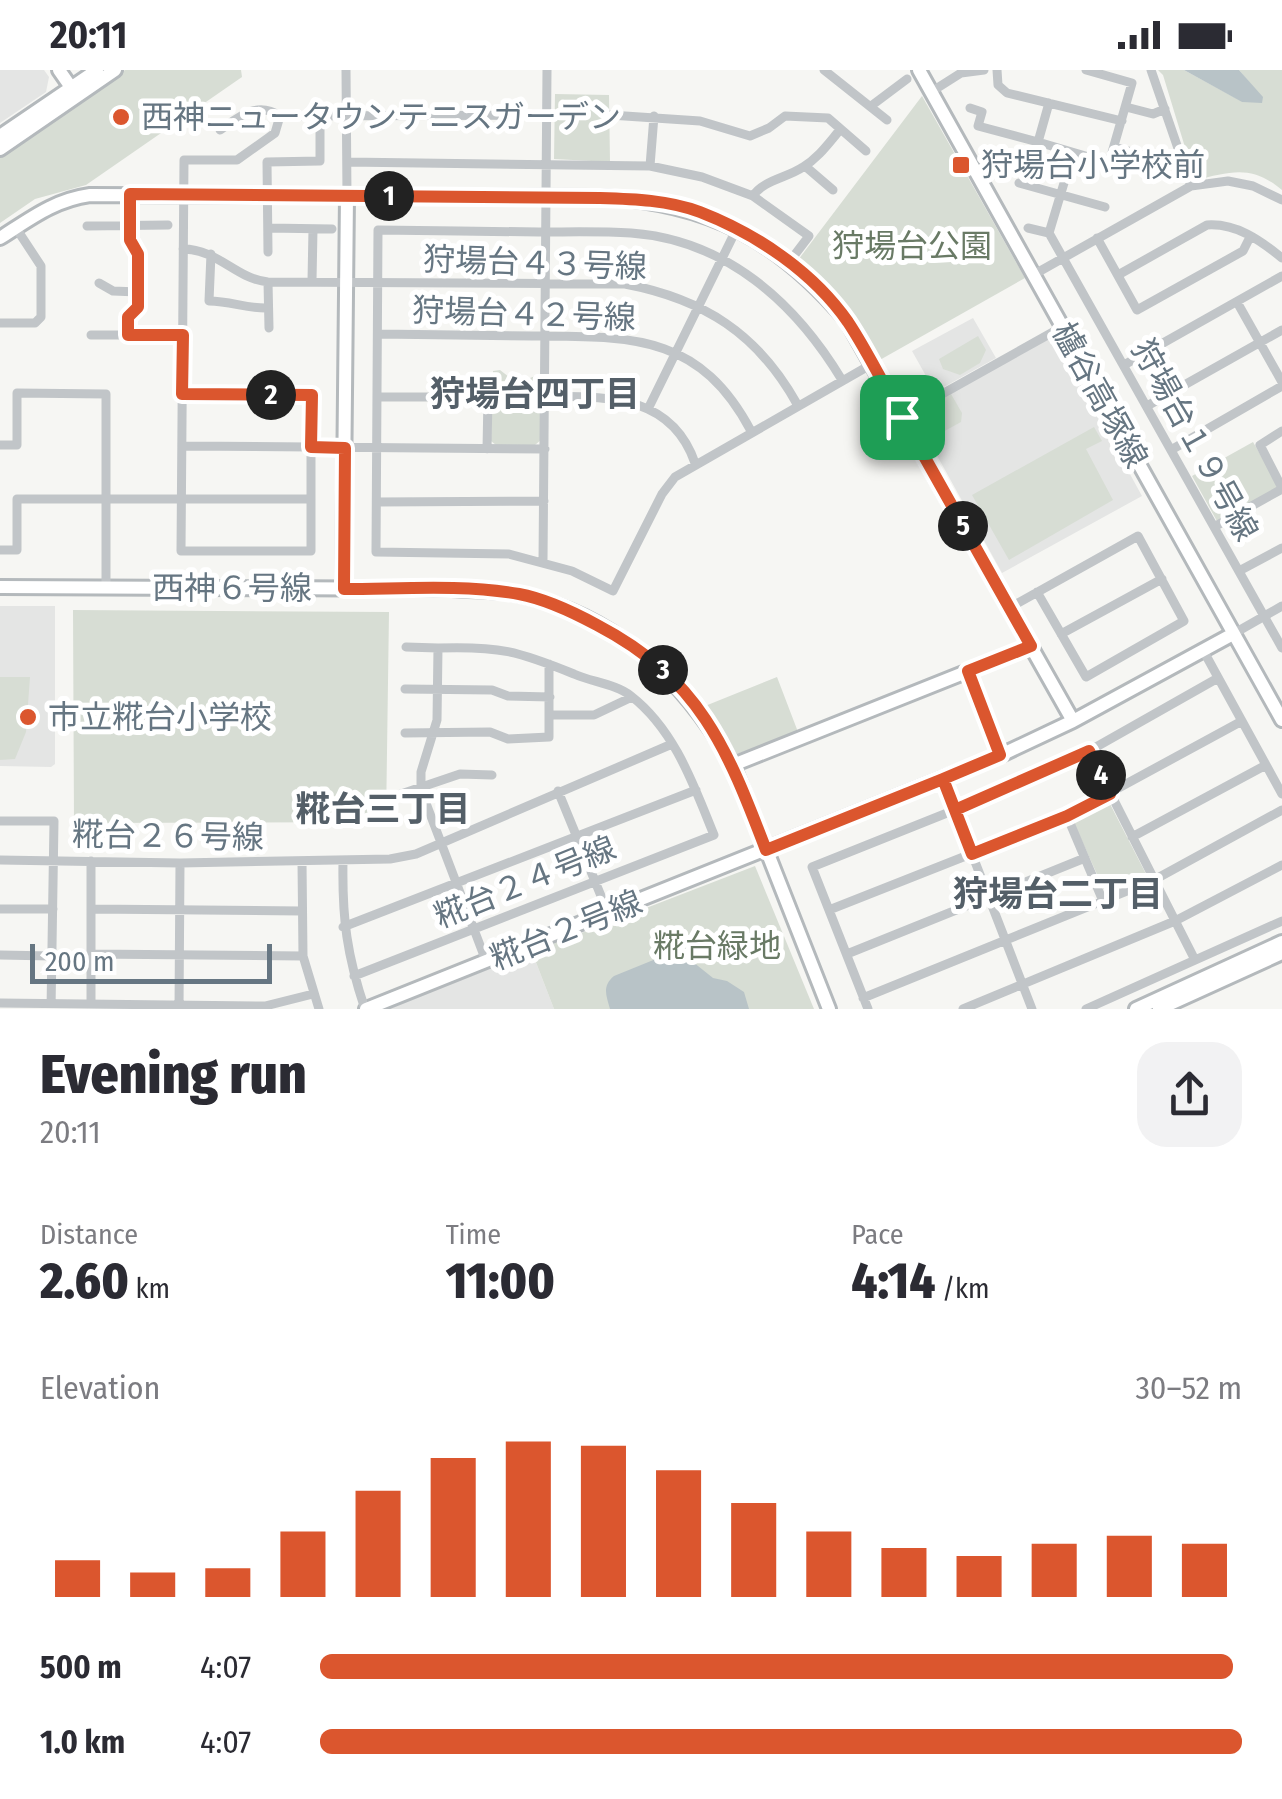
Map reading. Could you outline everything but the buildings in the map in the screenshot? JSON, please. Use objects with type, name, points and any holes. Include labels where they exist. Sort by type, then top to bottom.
[{"type":"street","points":[[59,70],[74,91]]},
{"type":"street","points":[[0,149],[97,70]]},
{"type":"street","points":[[0,136],[115,70]]},
{"type":"street","points":[[344,589],[346,70]]},
{"type":"street","points":[[543,562],[547,70]]},
{"type":"street","points":[[931,92],[961,73],[984,70]]},
{"type":"street","points":[[997,70],[998,85],[1007,92],[1122,121]]},
{"type":"street","points":[[970,108],[982,112],[978,126],[1110,163],[1132,83],[1086,70]]},
{"type":"street","points":[[1151,70],[1191,186]]},
{"type":"street","points":[[832,72],[887,120]]},
{"type":"street","points":[[871,106],[913,75]]},
{"type":"street","name":"櫨谷高塚線","points":[[913,75],[931,92],[1282,720]]},
{"type":"street","points":[[1038,142],[1049,102]]},
{"type":"street","points":[[1126,107],[1153,114],[1165,110]]},
{"type":"street","points":[[220,130],[248,110],[270,110],[280,116],[547,115]]},
{"type":"street","points":[[610,115],[700,121],[750,136],[786,116],[828,118],[866,151]]},
{"type":"street","points":[[182,394],[312,395],[311,551],[181,551],[182,394],[184,249],[184,160],[237,160],[275,133],[280,116]]},
{"type":"street","points":[[268,252],[268,162],[320,162],[320,116]]},
{"type":"street","points":[[650,166],[654,116]]},
{"type":"street","points":[[753,196],[759,187],[819,155],[839,130]]},
{"type":"street","points":[[1114,147],[1144,155]]},
{"type":"street","points":[[1028,228],[1049,233],[1073,153]]},
{"type":"street","points":[[346,162],[650,166],[702,178],[753,196],[809,236],[790,261]]},
{"type":"street","points":[[804,166],[834,190]]},
{"type":"street","points":[[1033,275],[1191,186],[1228,181],[1253,186],[1282,200]]},
{"type":"street","points":[[1019,183],[1106,207]]},
{"type":"street","points":[[128,335],[128,317],[138,307],[138,254],[130,240],[130,194]]},
{"type":"street","points":[[0,238],[42,210],[69,198],[130,194],[650,200],[699,212],[790,261],[848,322],[1073,722]]},
{"type":"street","points":[[87,226],[168,224]]},
{"type":"street","points":[[1118,274],[1207,225],[1241,229],[1249,239],[1266,244],[1282,258]]},
{"type":"street","points":[[0,324],[35,323],[41,317],[41,266],[16,228]]},
{"type":"street","points":[[268,228],[332,229]]},
{"type":"street","points":[[312,281],[313,229]]},
{"type":"street","points":[[842,380],[807,327],[784,302],[754,278],[694,248],[633,233],[378,230],[376,552],[509,554],[572,571],[613,592],[662,494],[675,477],[872,364]]},
{"type":"street","points":[[648,409],[736,230]]},
{"type":"street","name":"狩場台１９号線","points":[[1049,233],[1282,648]]},
{"type":"street","points":[[1098,238],[1137,310],[1243,251],[1249,239]]},
{"type":"street","points":[[184,249],[202,249],[256,281],[268,282],[268,328]]},
{"type":"street","points":[[211,254],[209,301],[230,301],[246,309],[268,308]]},
{"type":"street","points":[[1124,366],[1282,276]]},
{"type":"street","points":[[99,282],[113,292],[138,292]]},
{"type":"street","name":"狩場台４３号線","points":[[268,282],[625,284],[654,290],[698,307],[735,328],[764,354],[797,404]]},
{"type":"street","points":[[1171,450],[1282,384],[1237,302]]},
{"type":"street","points":[[902,417],[1062,327]]},
{"type":"street","points":[[1147,406],[1282,330]]},
{"type":"street","name":"狩場台４２号線","points":[[378,334],[642,340],[710,375],[736,403],[751,431]]},
{"type":"street","points":[[92,335],[183,335]]},
{"type":"street","points":[[0,445],[17,445],[17,393],[106,394],[106,588]]},
{"type":"street","points":[[546,396],[626,399],[673,425],[688,441],[695,463]]},
{"type":"street","points":[[378,397],[488,397],[488,449]]},
{"type":"street","points":[[1214,527],[1282,489],[1260,445],[1282,431]]},
{"type":"street","points":[[182,446],[545,449]]},
{"type":"street","points":[[0,550],[16,550],[17,498],[311,499]]},
{"type":"street","points":[[376,502],[544,501]]},
{"type":"street","points":[[1009,608],[1037,592],[1138,536],[1184,620],[1086,677],[1037,592]]},
{"type":"street","points":[[1239,572],[1282,548]]},
{"type":"street","points":[[1062,634],[1162,579]]},
{"type":"street","name":"西神６号線","points":[[0,587],[452,589],[520,594],[572,612],[625,640],[668,673],[696,704],[733,765],[830,1009]]},
{"type":"street","points":[[1232,634],[1282,606]]},
{"type":"street","name":"糀台２号線","points":[[365,1009],[1000,755],[1073,722],[1232,634]]},
{"type":"street","points":[[343,926],[696,790],[672,744],[632,696],[616,687],[518,651],[486,646],[406,647]]},
{"type":"street","points":[[733,765],[1031,646]]},
{"type":"street","points":[[438,648],[437,720],[421,772],[421,790],[486,961]]},
{"type":"street","points":[[1203,650],[1282,794]]},
{"type":"street","points":[[405,732],[490,732],[508,739],[550,737],[549,664]]},
{"type":"street","points":[[968,671],[1000,755]]},
{"type":"street","points":[[868,1009],[812,866],[955,810],[1089,751],[1218,678]]},
{"type":"street","points":[[405,689],[492,690],[508,696],[550,697]]},
{"type":"street","points":[[550,715],[594,715],[632,696]]},
{"type":"street","points":[[829,910],[1067,816],[1242,721]]},
{"type":"street","name":"糀台２６号線","points":[[0,860],[390,859],[416,854],[672,744]]},
{"type":"street","points":[[1089,751],[1195,960]]},
{"type":"street","points":[[1132,837],[1266,765]]},
{"type":"street","points":[[401,794],[460,774],[492,775]]},
{"type":"street","points":[[943,779],[1032,1009]]},
{"type":"street","name":"糀台２４号線","points":[[354,976],[714,835],[696,790]]},
{"type":"street","points":[[558,791],[608,913]]},
{"type":"street","points":[[863,998],[1154,880],[1282,810]]},
{"type":"street","points":[[1067,816],[1103,901]]},
{"type":"street","points":[[0,821],[54,822],[52,1006]]},
{"type":"street","points":[[846,954],[1085,858]]},
{"type":"street","points":[[91,1003],[92,861]]},
{"type":"street","points":[[180,862],[180,1007]]},
{"type":"street","points":[[302,862],[300,911],[304,956],[319,1009]]},
{"type":"street","points":[[343,862],[343,926],[365,1009]]},
{"type":"street","points":[[963,1009],[1175,921],[1282,865]]},
{"type":"street","points":[[0,909],[52,909]]},
{"type":"street","points":[[91,909],[300,911]]},
{"type":"street","points":[[1086,1009],[1282,921]]},
{"type":"street","points":[[1136,1009],[1282,942]]},
{"type":"street","points":[[1160,1009],[1282,953]]},
{"type":"street","points":[[91,954],[304,956]]},
{"type":"street","points":[[0,956],[52,956]]},
{"type":"street","points":[[0,1003],[265,1006],[313,994]]},
{"type":"shaded area","points":[[0,70],[44,70],[49,77],[46,92],[0,123]]},
{"type":"shaded area","points":[[1184,70],[1239,70],[1263,97],[1262,103],[1242,102]]},
{"type":"shaded area","points":[[973,318],[996,358],[935,392],[912,351]]},
{"type":"shaded area","points":[[1054,336],[1142,496],[1002,573],[914,414]]},
{"type":"shaded area","name":"市立糀台小学校","points":[[0,606],[55,606],[55,764],[51,767],[0,766]]},
{"type":"shaded area","points":[[678,950],[713,978],[727,981],[744,992],[749,1009],[610,1009],[606,987],[614,976]]},
{"type":"shaded area","points":[[532,952],[554,1009],[387,1009]]},
{"type":"green space","name":"西神ニュータウンテニスガーデン","points":[[125,70],[241,70],[242,77],[86,185],[35,199],[0,223],[0,156]]},
{"type":"green space","points":[[1158,70],[1184,70],[1243,102],[1260,95],[1239,70],[1282,70],[1282,190],[1250,173],[1195,180],[1163,75]]},
{"type":"green space","points":[[555,94],[609,95],[610,162],[554,159]]},
{"type":"green space","name":"狩場台公園","points":[[922,96],[1025,278],[878,361],[848,309],[798,260]]},
{"type":"green space","points":[[978,336],[986,350],[980,363],[960,375],[943,369],[939,359]]},
{"type":"green space","points":[[500,370],[517,383],[543,373],[542,439],[535,445],[496,445],[491,441],[493,371]]},
{"type":"green space","points":[[951,394],[962,413],[961,422],[930,439],[916,415]]},
{"type":"green space","points":[[1094,427],[1102,441],[1086,449],[1113,500],[1009,560],[972,495]]},
{"type":"green space","points":[[1253,442],[1280,489],[1218,523],[1192,476]]},
{"type":"green space","points":[[73,610],[389,612],[386,822],[74,823]]},
{"type":"green space","points":[[0,677],[30,677],[26,732],[15,759],[0,760]]},
{"type":"green space","points":[[777,677],[798,732],[737,754],[705,706]]},
{"type":"green space","points":[[1105,800],[1146,874],[1145,878],[1110,893],[1105,892],[1073,821],[1074,815]]},
{"type":"green space","name":"糀台緑地","points":[[755,866],[814,1009],[554,1009],[532,952]]},
{"type":"place","name":"西神ニュータウンテニスガーデン","points":[[121,117]]},
{"type":"place","name":"狩場台小学校前","points":[[961,165]]},
{"type":"place","name":"市立糀台小学校","points":[[28,717]]},
{"type":"district","name":"狩場台四丁目","points":[[535,394]]},
{"type":"district","name":"糀台三丁目","points":[[383,809]]},
{"type":"district","name":"狩場台二丁目","points":[[1058,894]]},
{"type":"route","points":[[902,417],[848,322],[818,287],[790,261],[699,212],[650,200],[600,198],[130,194],[130,240],[138,254],[138,307],[128,317],[128,335],[183,335],[182,394],[312,395],[311,447],[345,448],[344,589],[452,589],[520,594],[572,612],[625,640],[668,673],[696,704],[733,765],[766,850],[943,779],[955,810],[1089,751],[1110,794],[1067,816],[972,854],[943,779],[1000,755],[968,671],[1031,646],[902,417]]}]
